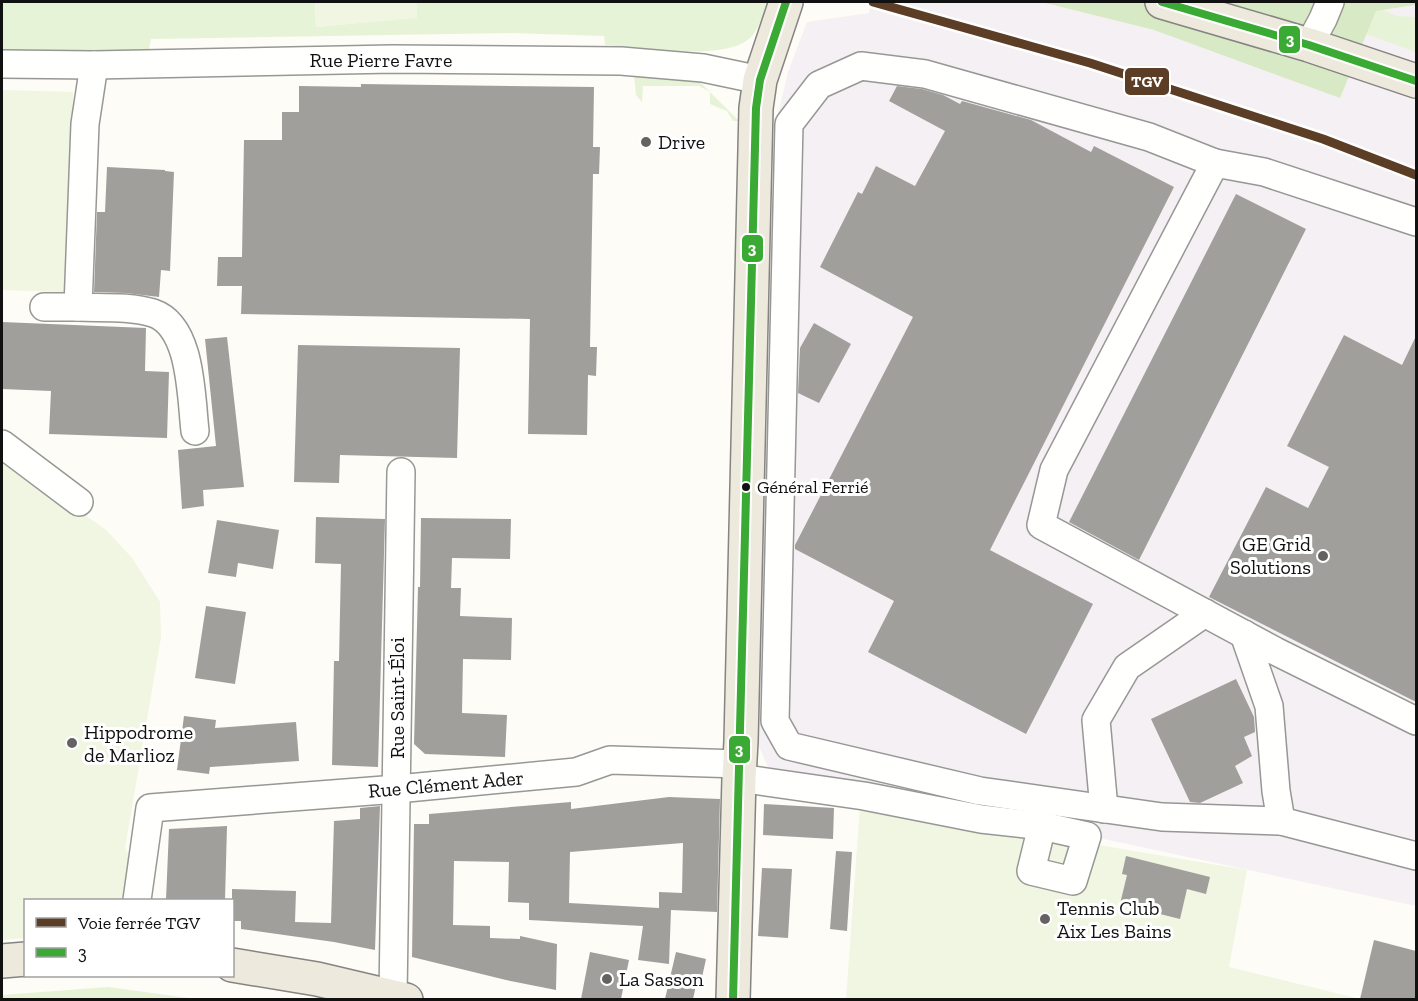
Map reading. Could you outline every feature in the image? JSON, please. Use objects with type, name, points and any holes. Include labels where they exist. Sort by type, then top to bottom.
[{"type":"main road","points":[[733,999],[756,108],[759,81],[786,2]]},
{"type":"main road","points":[[1162,2],[1309,45],[1416,81]]},
{"type":"main road","points":[[2,961],[24,959]]},
{"type":"main road","points":[[234,965],[318,979],[400,998]]},
{"type":"street","points":[[1309,45],[1330,2]]},
{"type":"street","name":"Rue Pierre Favre","points":[[2,64],[94,65],[392,59],[621,61],[703,68],[759,81]]},
{"type":"street","points":[[78,307],[85,124],[94,65]]},
{"type":"street","points":[[1416,222],[1264,172],[1215,163],[1149,137],[925,74],[861,66],[819,85],[789,124],[775,721],[789,746],[980,791],[1162,817],[1281,821],[1416,856]]},
{"type":"street","points":[[1215,163],[1054,471],[1041,525],[1244,634],[1416,722]]},
{"type":"street","points":[[44,307],[142,310],[156,314],[165,321],[176,334],[184,350],[189,373],[195,431]]},
{"type":"street","points":[[2,444],[79,502]]},
{"type":"street","name":"Rue Saint-Éloi","points":[[400,998],[397,789],[401,472]]},
{"type":"street","points":[[1104,808],[1096,720],[1127,667],[1205,613]]},
{"type":"street","points":[[1244,634],[1269,706],[1276,791],[1281,821]]},
{"type":"street","name":"Rue Clément Ader","points":[[137,899],[150,808],[397,789],[576,772],[610,760],[739,771],[981,819],[1042,826]]},
{"type":"shaded area","points":[[871,2],[1041,2],[1154,30],[1376,11],[1416,5],[1416,906],[768,767],[758,744],[774,131],[788,72],[807,22],[869,13]]},
{"type":"green space","points":[[2,2],[315,2],[316,27],[417,17],[416,2],[768,2],[755,32],[740,44],[724,49],[683,51],[605,45],[604,36],[512,33],[151,39],[149,50],[2,50]]},
{"type":"green space","points":[[315,2],[416,2],[417,18],[316,27]]},
{"type":"green space","points":[[1041,2],[1416,2],[1416,5],[1376,11],[1340,98],[1154,30]]},
{"type":"green space","points":[[1365,3],[1397,16],[1416,17],[1416,52],[1343,26]]},
{"type":"green space","points":[[634,75],[697,79],[710,92],[699,86],[643,86],[642,102],[636,95]]},
{"type":"green space","points":[[2,90],[73,92],[68,292],[2,290]]},
{"type":"green space","points":[[710,92],[739,121],[733,121],[727,111],[710,104]]},
{"type":"green space","name":"Hippodrome de Marlioz","points":[[2,437],[75,508],[106,530],[132,558],[160,602],[161,637],[125,848],[129,856],[124,899],[24,899],[24,938],[2,940]]},
{"type":"green space","name":"Tennis Club Aix Les Bains","points":[[860,805],[1247,870],[1229,967],[1356,998],[1356,1000],[846,1000]]},
{"type":"green space","points":[[108,987],[196,999],[2,999],[2,995]]},
{"type":"building","points":[[361,84],[594,87],[593,147],[600,147],[599,174],[593,174],[590,347],[597,347],[596,376],[588,375],[587,435],[528,434],[530,319],[241,314],[242,286],[217,286],[218,257],[242,257],[244,140],[282,140],[282,112],[299,112],[299,86],[361,87]]},
{"type":"building","points":[[897,86],[922,89],[943,95],[960,104],[962,101],[1031,120],[1091,152],[1094,146],[1174,187],[990,550],[1093,604],[1026,734],[868,652],[894,601],[795,549],[795,545],[913,317],[820,267],[858,192],[862,194],[876,166],[915,186],[945,131],[889,101]]},
{"type":"building","points":[[107,167],[174,172],[170,271],[161,270],[159,297],[94,292],[97,212],[105,212]]},
{"type":"building","points":[[1236,194],[1306,229],[1139,560],[1069,522]]},
{"type":"building","points":[[2,322],[146,328],[145,371],[169,372],[167,438],[49,434],[51,391],[2,389]]},
{"type":"building","points":[[814,323],[851,344],[819,403],[798,393],[800,348]]},
{"type":"building","name":"GE Grid Solutions","points":[[1344,335],[1402,365],[1416,336],[1416,702],[1209,597],[1266,487],[1308,508],[1329,467],[1287,446]]},
{"type":"building","points":[[227,337],[244,487],[203,490],[204,506],[182,509],[178,450],[216,446],[205,339]]},
{"type":"building","points":[[298,345],[460,348],[457,458],[340,455],[339,483],[294,482]]},
{"type":"building","points":[[316,517],[385,519],[378,767],[332,765],[334,661],[339,661],[341,564],[315,563]]},
{"type":"building","points":[[421,518],[511,519],[510,559],[452,558],[451,588],[461,588],[460,616],[512,618],[511,660],[463,659],[462,713],[507,715],[505,757],[425,754],[414,744]]},
{"type":"building","points":[[217,520],[279,530],[273,569],[238,563],[236,577],[208,573]]},
{"type":"building","points":[[206,606],[246,612],[235,684],[195,678]]},
{"type":"building","points":[[1236,679],[1254,717],[1255,732],[1244,737],[1252,756],[1235,766],[1243,783],[1200,803],[1190,802],[1151,719]]},
{"type":"building","points":[[184,716],[216,720],[215,728],[296,722],[299,761],[210,767],[209,774],[177,770]]},
{"type":"building","points":[[669,797],[720,799],[717,912],[671,910],[669,964],[638,960],[643,926],[529,920],[529,903],[508,902],[509,862],[454,861],[453,925],[490,926],[490,938],[520,939],[520,936],[557,944],[556,990],[412,957],[414,824],[429,824],[429,814],[571,802],[571,809]],"holes":[[[683,843],[682,893],[659,892],[659,908],[569,903],[570,852]]]},
{"type":"building","points":[[764,804],[834,808],[833,839],[763,835]]},
{"type":"building","points":[[380,806],[375,950],[241,929],[241,921],[234,921],[232,889],[296,891],[295,922],[331,923],[334,821],[360,819],[360,808]]},
{"type":"building","points":[[227,826],[225,899],[166,899],[169,829]]},
{"type":"building","points":[[836,851],[852,852],[847,931],[830,929]]},
{"type":"building","points":[[1126,856],[1210,877],[1206,894],[1187,889],[1180,919],[1120,904],[1127,875],[1122,874]]},
{"type":"building","points":[[762,868],[792,869],[788,938],[758,936]]},
{"type":"building","points":[[1374,940],[1416,951],[1416,999],[1360,999]]},
{"type":"building","name":"La Sasson","points":[[590,952],[629,960],[621,999],[581,999]]},
{"type":"building","points":[[676,952],[706,959],[701,982],[697,981],[693,999],[665,999]]},
{"type":"rail line","name":"TGV","points":[[873,2],[1090,63],[1323,139],[1416,175]]},
{"type":"transit line","name":"3","points":[[733,1000],[756,108],[760,80],[786,2]]},
{"type":"transit line","name":"3","points":[[1162,2],[1309,45],[1416,81]]},
{"type":"place","name":"Drive","points":[[646,142]]},
{"type":"place","name":"Général Ferrié","points":[[746,487]]},
{"type":"place","name":"GE Grid Solutions","points":[[1323,556]]},
{"type":"place","name":"Hippodrome de Marlioz","points":[[72,743]]},
{"type":"place","name":"Tennis Club Aix Les Bains","points":[[1045,919]]},
{"type":"place","name":"La Sasson","points":[[607,979]]}]
